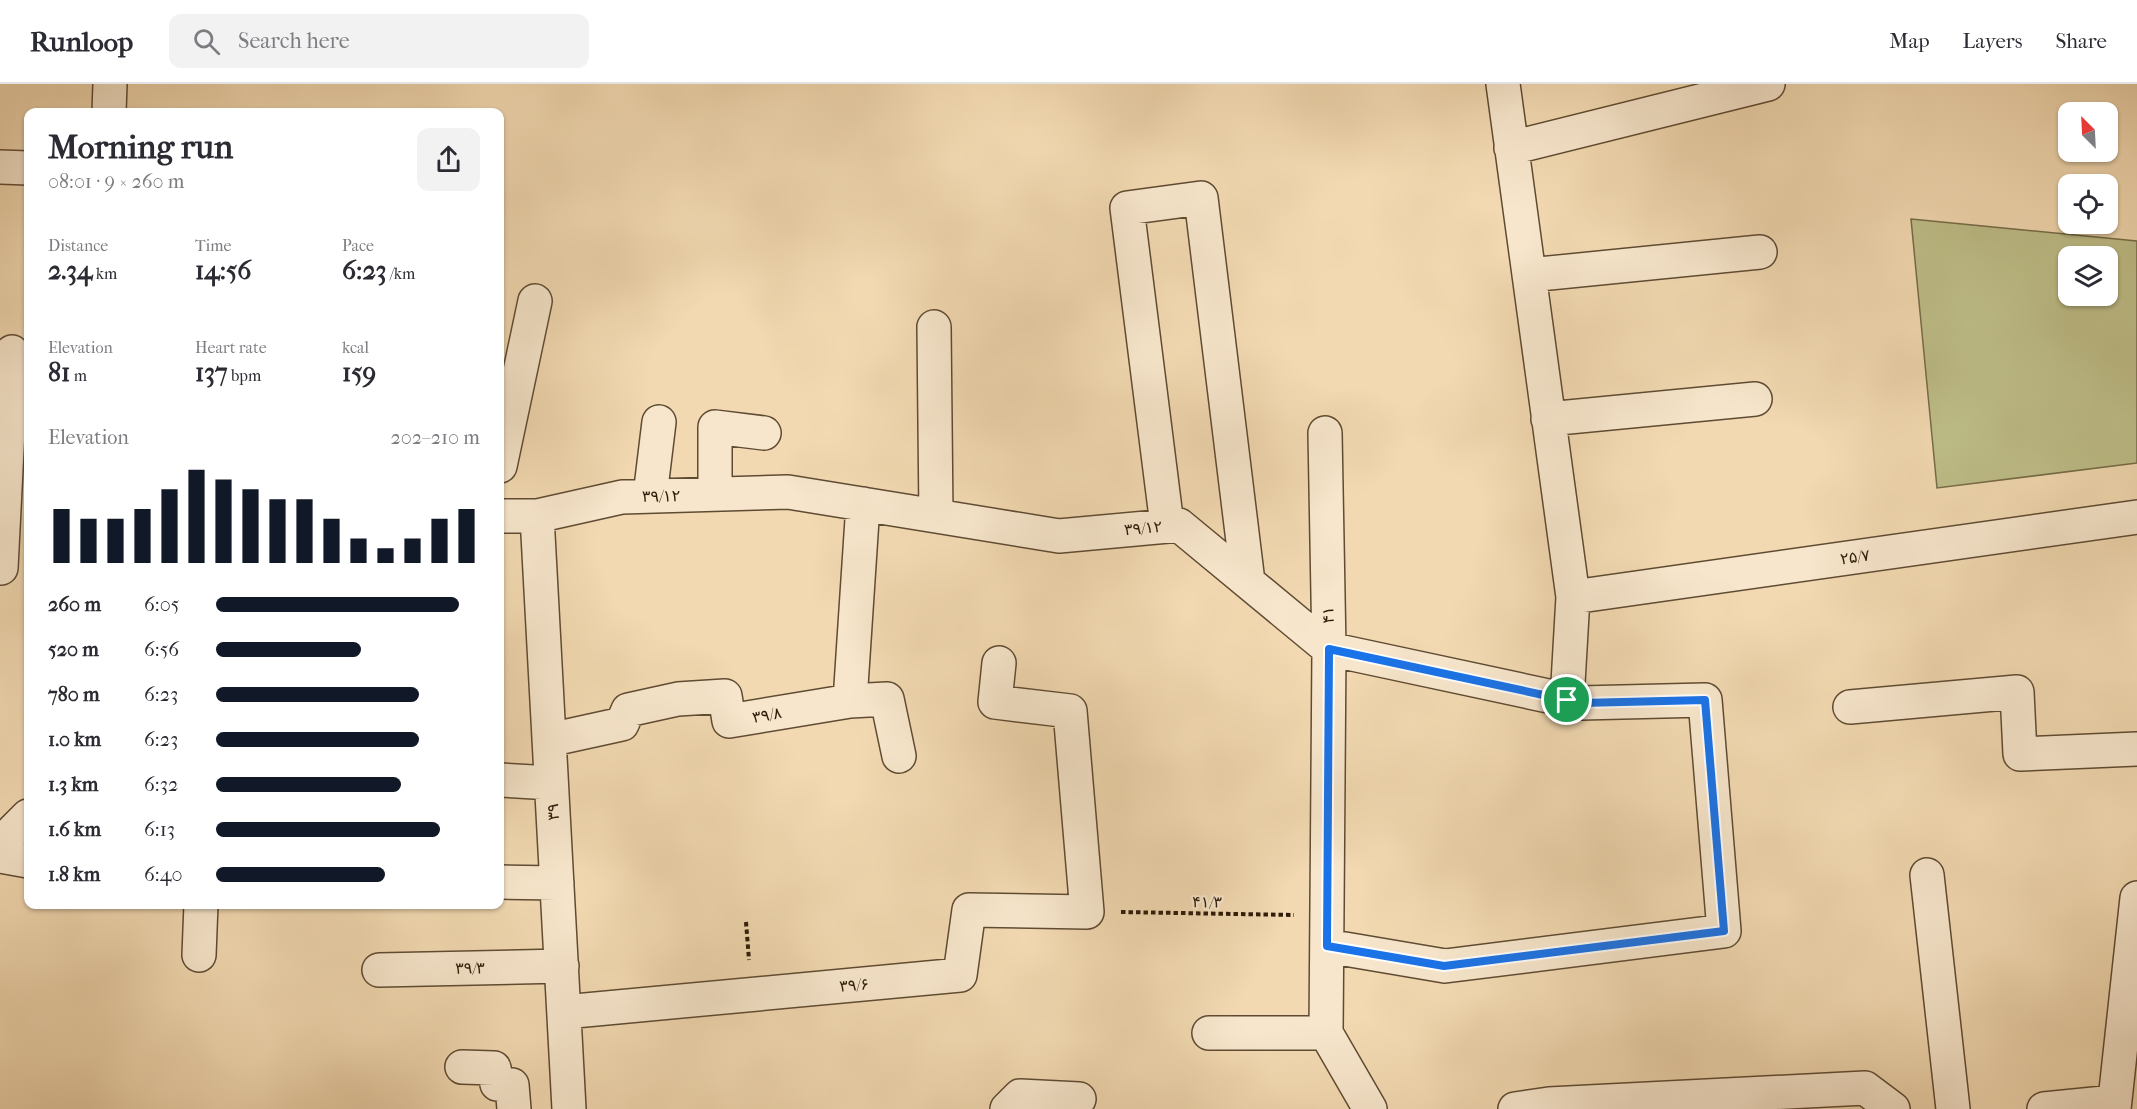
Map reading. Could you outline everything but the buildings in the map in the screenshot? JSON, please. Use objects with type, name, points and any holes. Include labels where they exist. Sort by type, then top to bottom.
[{"type":"street","points":[[109,108],[110,84]]},
{"type":"street","points":[[1503,84],[1573,597],[1567,700]]},
{"type":"street","points":[[1511,148],[1768,84]]},
{"type":"street","points":[[0,167],[24,168]]},
{"type":"street","points":[[1167,525],[1127,208],[1202,198],[1248,582]]},
{"type":"street","points":[[1529,275],[1760,252]]},
{"type":"street","points":[[504,447],[535,301]]},
{"type":"street","points":[[934,327],[936,516]]},
{"type":"street","points":[[12,352],[0,568],[24,567]]},
{"type":"street","points":[[1548,419],[1755,399]]},
{"type":"street","points":[[650,496],[658,422]]},
{"type":"street","points":[[715,494],[715,428],[764,433]]},
{"type":"street","name":"۴۱","points":[[1325,433],[1329,649],[1326,1033]]},
{"type":"street","name":"۳۹/۱۲","points":[[504,516],[537,516],[622,496],[788,492],[1059,536],[1179,525],[1329,649],[1581,703],[1705,700],[1724,931],[1444,966],[1327,931]]},
{"type":"street","points":[[850,701],[863,504]]},
{"type":"street","name":"۳۹","points":[[537,516],[569,1109]]},
{"type":"street","name":"۲۵/۷","points":[[1573,597],[2137,517]]},
{"type":"street","points":[[999,663],[994,702],[1070,711],[1088,912]]},
{"type":"street","points":[[1850,707],[2017,692],[2020,754],[2137,750]]},
{"type":"street","name":"۳۹/۸","points":[[549,740],[622,724],[628,710],[678,699],[725,696],[729,721],[850,701],[886,699],[899,756]]},
{"type":"street","points":[[504,780],[551,783]]},
{"type":"street","points":[[0,844],[24,820]]},
{"type":"street","points":[[0,856],[24,860]]},
{"type":"street","points":[[1927,875],[1953,1109]]},
{"type":"street","points":[[504,882],[557,883]]},
{"type":"street","points":[[2044,1109],[2114,1106],[2132,987],[2137,898]]},
{"type":"street","points":[[199,955],[201,909]]},
{"type":"street","name":"۳۹/۶","points":[[564,1012],[960,975],[969,910],[1088,912]]},
{"type":"street","name":"۳۹/۳","points":[[379,970],[562,966]]},
{"type":"street","points":[[1209,1033],[1326,1033],[1370,1109]]},
{"type":"street","points":[[462,1067],[494,1068],[497,1084],[512,1084],[514,1109]]},
{"type":"street","points":[[1515,1109],[1549,1104],[1865,1088],[1893,1109]]},
{"type":"street","points":[[1007,1109],[1020,1096],[1079,1099]]},
{"type":"path","name":"۴۱/۳","points":[[1088,912],[1327,931]]},
{"type":"green space","points":[[1911,219],[2137,241],[2137,463],[1937,488]]},
{"type":"route","points":[[1329,649],[1567,700],[1581,703],[1705,700],[1724,931],[1444,966],[1327,946],[1329,649]]}]
